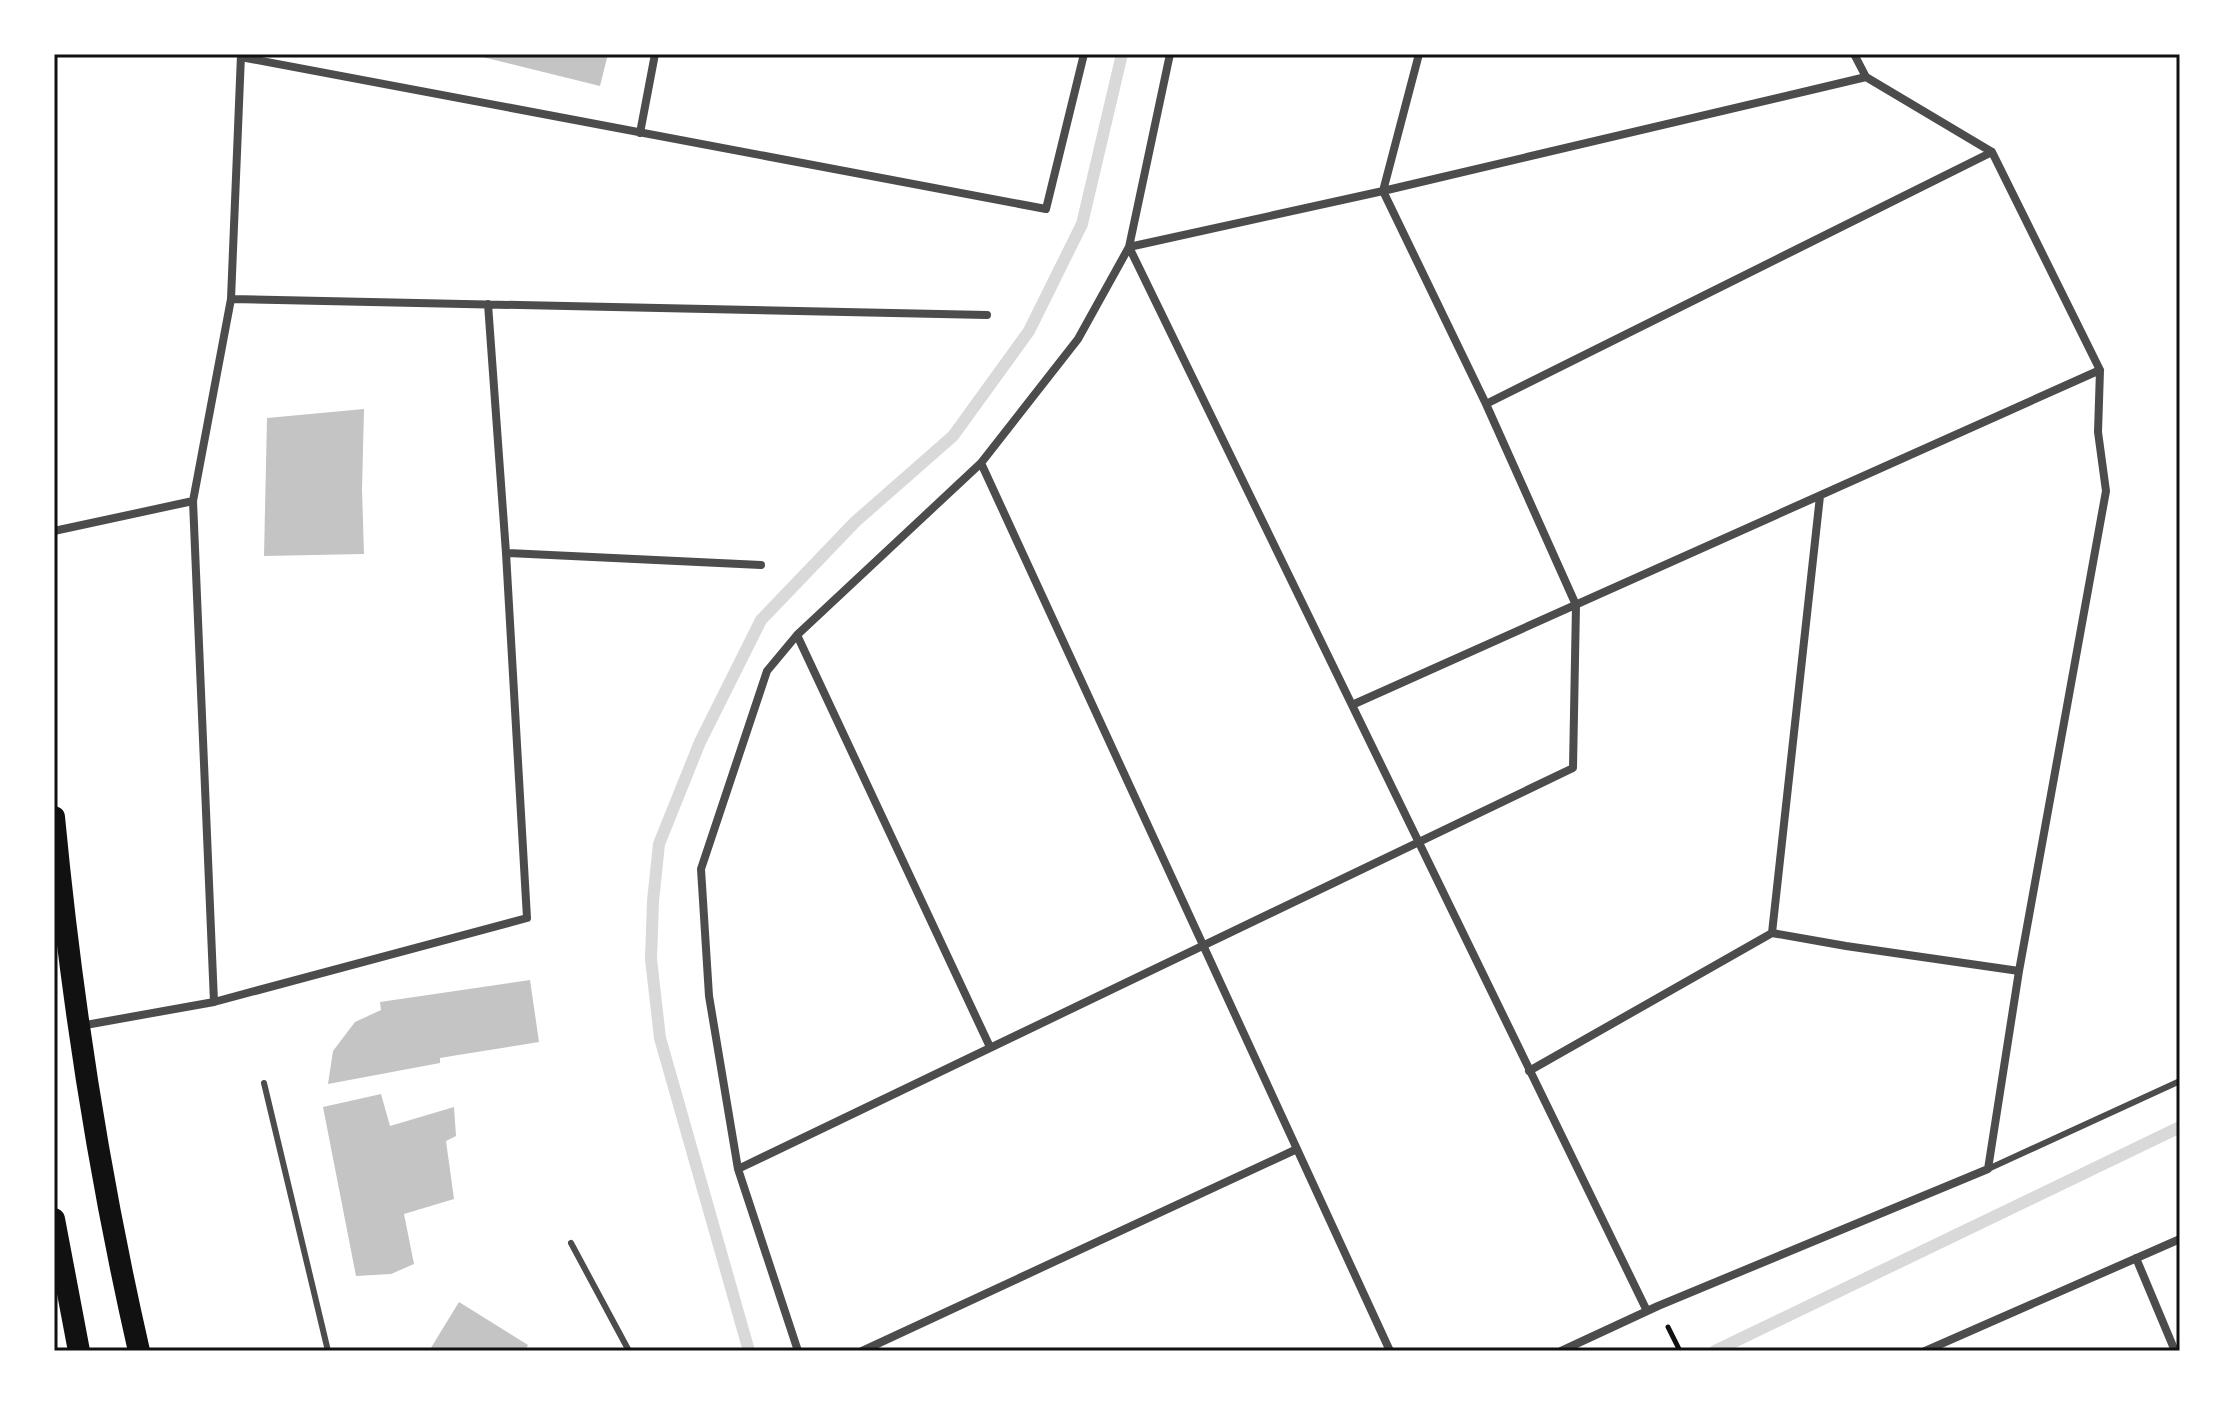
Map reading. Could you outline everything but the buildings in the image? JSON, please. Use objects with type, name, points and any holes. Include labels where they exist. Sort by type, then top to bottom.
[{"type":"highway","points":[[54,817],[94,1127],[139,1351]]},
{"type":"highway","points":[[54,1219],[79,1351]]},
{"type":"street","points":[[640,133],[655,54]]},
{"type":"street","points":[[214,1002],[193,501],[231,299],[241,56],[1046,209],[1084,54]]},
{"type":"street","points":[[798,1351],[738,1169],[709,996],[701,869],[767,671],[797,635],[981,463],[1078,339],[1129,247],[1170,54]]},
{"type":"street","points":[[738,1169],[1573,768],[1576,605],[1486,404],[1383,191],[1419,54]]},
{"type":"street","points":[[1561,1351],[1647,1311],[1988,1169],[2019,971],[2106,491],[2098,432],[2100,370],[1992,152],[1866,77],[1854,54]]},
{"type":"street","points":[[1129,247],[1383,191],[1866,77]]},
{"type":"street","points":[[1486,404],[1992,152]]},
{"type":"street","points":[[1129,247],[1647,1311]]},
{"type":"street","points":[[231,299],[987,315]]},
{"type":"street","points":[[80,1026],[214,1002],[527,918],[488,304]]},
{"type":"street","points":[[1352,705],[2100,370]]},
{"type":"street","points":[[981,463],[1390,1351]]},
{"type":"street","points":[[1772,933],[1820,496]]},
{"type":"street","points":[[54,531],[193,501]]},
{"type":"street","points":[[506,553],[761,565]]},
{"type":"street","points":[[797,635],[990,1047]]},
{"type":"street","points":[[1529,1071],[1772,933],[2019,971]]},
{"type":"street","points":[[862,1351],[1297,1149]]},
{"type":"street","points":[[1925,1351],[2180,1239]]},
{"type":"street","points":[[2136,1258],[2175,1351]]},
{"type":"lane","points":[[1988,1169],[2180,1081]]},
{"type":"lane","points":[[264,1083],[328,1351]]},
{"type":"lane","points":[[571,1243],[629,1351]]},
{"type":"path","points":[[1669,1330],[1680,1351]]},
{"type":"waterway","points":[[749,1351],[660,1038],[651,959],[659,844],[700,742],[761,620],[855,522],[953,436],[1029,331],[1082,224],[1122,54]]},
{"type":"waterway","points":[[1715,1351],[2180,1127]]}]
